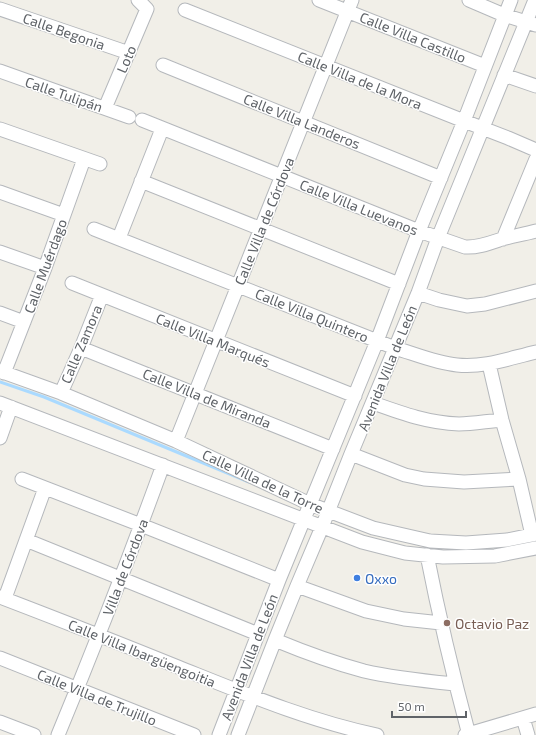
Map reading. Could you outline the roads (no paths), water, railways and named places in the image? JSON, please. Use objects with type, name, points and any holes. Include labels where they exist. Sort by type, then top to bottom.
[{"type":"street","name":"Calle Villa Castillo","points":[[319,0],[350,6],[485,66]]},
{"type":"street","points":[[469,0],[504,15],[531,23]]},
{"type":"street","name":"Avenida Villa de León","points":[[219,735],[279,580],[377,341],[511,0]]},
{"type":"street","name":"Avenida Villa de León","points":[[238,735],[275,640],[418,292],[482,128],[504,76],[531,23],[535,0]]},
{"type":"street","name":"Loto","points":[[105,108],[129,53],[143,4]]},
{"type":"street","name":"Calle Villa de Córdova","points":[[176,441],[350,6]]},
{"type":"street","name":"Calle Begonia","points":[[0,9],[129,53]]},
{"type":"street","name":"Calle Villa de la Mora","points":[[185,10],[536,150]]},
{"type":"street","name":"Calle Villa Landeros","points":[[163,65],[441,178]]},
{"type":"street","name":"Calle Tulipán","points":[[0,71],[129,116]]},
{"type":"street","points":[[504,76],[536,86]]},
{"type":"street","name":"Calle Villa Luevanos","points":[[142,120],[419,231],[465,247],[493,242],[536,231]]},
{"type":"street","points":[[119,238],[162,128]]},
{"type":"street","points":[[0,129],[100,164]]},
{"type":"street","name":"Calle Muérdago","points":[[2,372],[24,322],[45,268],[84,159]]},
{"type":"street","points":[[503,239],[536,159]]},
{"type":"street","points":[[141,181],[399,284]]},
{"type":"street","points":[[0,192],[64,215]]},
{"type":"street","name":"Calle Villa Quintero","points":[[94,228],[395,348],[434,360],[457,365],[489,364],[536,352]]},
{"type":"street","points":[[0,252],[45,268]]},
{"type":"street","name":"Calle Villa Marqués","points":[[72,283],[354,396]]},
{"type":"street","points":[[418,292],[438,300],[467,306],[485,304],[536,291]]},
{"type":"street","name":"Calle Zamora","points":[[61,393],[102,295]]},
{"type":"street","points":[[0,314],[24,322]]},
{"type":"street","name":"Calle Villa de Miranda","points":[[81,348],[333,449]]},
{"type":"street","points":[[489,364],[502,420],[535,539]]},
{"type":"street","name":"Calle Villa de la Torre","points":[[2,372],[61,393],[176,441],[310,504],[373,528],[430,541],[466,542],[535,539]]},
{"type":"street","points":[[373,403],[412,417],[435,421],[459,424],[502,420]]},
{"type":"street","points":[[0,438],[6,405]]},
{"type":"street","name":"Calle Villa de la Torre","points":[[6,405],[362,542],[405,553],[443,557],[495,556],[535,539]]},
{"type":"street","points":[[351,454],[405,475],[424,479],[464,482],[519,479]]},
{"type":"street","name":"Villa de Córdova","points":[[58,735],[121,578],[163,465]]},
{"type":"street","points":[[22,479],[279,580]]},
{"type":"street","points":[[2,598],[26,540],[45,488]]},
{"type":"street","points":[[26,540],[258,634]]},
{"type":"street","points":[[427,555],[467,735],[536,714]]},
{"type":"street","points":[[297,586],[366,612],[404,619],[441,623]]},
{"type":"street","name":"Calle Villa Ibargüengoitia","points":[[2,598],[237,691],[348,731],[377,735]]},
{"type":"street","points":[[275,640],[315,656],[365,671],[411,680],[455,684]]},
{"type":"street","name":"Calle Villa de Trujillo","points":[[0,658],[194,735]]},
{"type":"street","points":[[523,718],[528,735]]},
{"type":"street","points":[[0,722],[34,735]]},
{"type":"waterway","points":[[0,382],[44,397],[249,482]]},
{"type":"place","name":"Oxxo","points":[[357,578]]},
{"type":"place","name":"Octavio Paz","points":[[447,623]]}]
